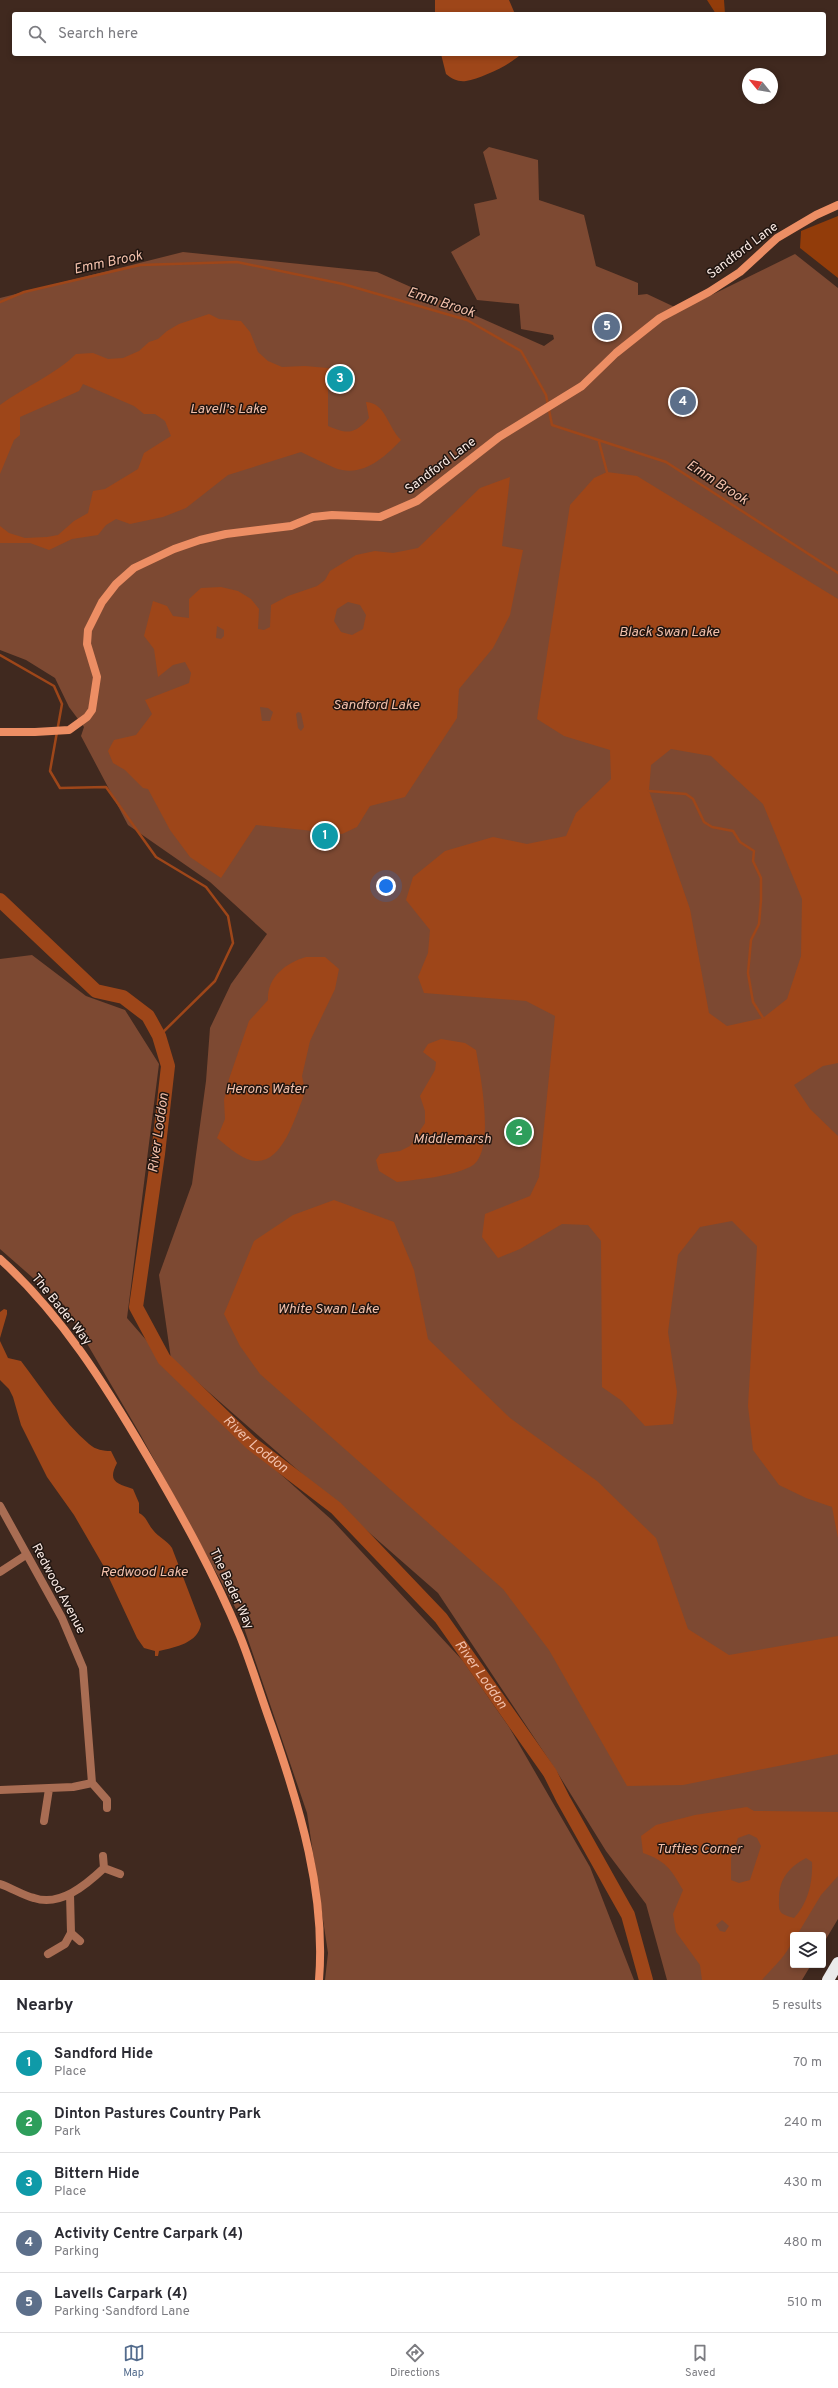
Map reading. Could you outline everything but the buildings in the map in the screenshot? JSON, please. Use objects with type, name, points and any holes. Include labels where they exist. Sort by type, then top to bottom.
[{"type":"highway","points":[[828,1980],[838,1963]]},
{"type":"street","name":"Sandford Lane","points":[[0,732],[45,732],[69,730],[82,723],[90,714],[98,677],[87,644],[88,630],[102,602],[116,584],[134,568],[200,540],[292,526],[319,516],[332,515],[380,517],[417,501],[499,437],[582,386],[616,353],[660,318],[709,292],[734,276],[777,238],[816,215],[838,205]]},
{"type":"street","name":"The Bader Way","points":[[0,1259],[29,1287],[53,1315],[93,1371],[128,1424],[204,1559],[240,1636],[284,1762],[306,1845],[319,1907],[321,1956],[319,1980]]},
{"type":"street","name":"Redwood Avenue","points":[[0,1506],[62,1618],[83,1668],[92,1783]]},
{"type":"street","points":[[0,1572],[26,1555]]},
{"type":"street","points":[[0,1790],[48,1789],[92,1783],[107,1800],[107,1808]]},
{"type":"street","points":[[44,1821],[48,1789]]},
{"type":"street","points":[[103,1856],[104,1868]]},
{"type":"street","points":[[104,1868],[120,1874]]},
{"type":"street","points":[[0,1884],[34,1899],[53,1901],[70,1894],[90,1881],[104,1868]]},
{"type":"street","points":[[48,1954],[65,1944],[71,1933],[70,1894]]},
{"type":"street","points":[[71,1933],[80,1941]]},
{"type":"shaded area","points":[[707,0],[724,0],[725,12],[715,12]]},
{"type":"shaded area","points":[[489,147],[538,160],[539,200],[584,215],[596,266],[638,283],[638,295],[647,294],[681,310],[795,254],[838,288],[838,1919],[826,1939],[826,1932],[790,1932],[790,1968],[809,1968],[802,1980],[667,1980],[646,1904],[606,1851],[557,1772],[438,1593],[171,1359],[159,1275],[192,1184],[206,1081],[210,1028],[231,984],[267,934],[210,882],[128,825],[81,736],[84,727],[69,707],[55,678],[26,660],[0,650],[0,298],[183,252],[377,272],[544,346],[554,339],[553,335],[521,329],[519,304],[477,300],[451,252],[480,235],[474,204],[497,199],[483,152]]},
{"type":"shaded area","points":[[838,216],[838,278],[800,248],[801,231]]},
{"type":"shaded area","points":[[32,955],[86,996],[125,1010],[159,1064],[127,1318],[201,1403],[333,1521],[463,1661],[509,1727],[590,1867],[634,1980],[325,1980],[328,1953],[307,1813],[240,1616],[140,1434],[65,1306],[0,1249],[0,959]]},
{"type":"water","points":[[435,0],[509,0],[514,12],[435,12]]},
{"type":"water","points":[[442,56],[518,56],[495,70],[480,77],[466,81],[455,80],[446,74]]},
{"type":"water","name":"Lavell's Lake","points":[[209,314],[219,319],[241,321],[250,332],[258,352],[268,361],[282,367],[305,366],[339,369],[328,388],[328,426],[340,431],[350,431],[359,428],[369,418],[366,402],[373,403],[382,411],[401,440],[380,459],[363,468],[354,470],[335,468],[301,452],[228,475],[186,508],[163,517],[130,524],[116,519],[106,525],[98,535],[72,539],[49,550],[30,543],[0,543],[0,526],[9,533],[25,538],[58,535],[74,521],[88,513],[93,491],[105,489],[138,469],[144,453],[171,436],[165,421],[155,414],[144,414],[134,406],[83,384],[79,391],[20,417],[20,435],[14,440],[0,474],[0,405],[49,375],[76,354],[93,353],[108,359],[123,358],[139,351],[149,342],[158,339],[167,331],[179,324]]},
{"type":"water","name":"Black Swan Lake","points":[[607,472],[637,476],[838,599],[838,1063],[823,1066],[794,1085],[810,1109],[838,1136],[838,1538],[832,1507],[806,1498],[779,1485],[753,1450],[748,1406],[757,1246],[732,1221],[700,1227],[678,1255],[668,1332],[677,1392],[673,1424],[645,1426],[622,1401],[602,1387],[601,1241],[588,1225],[562,1224],[520,1249],[498,1258],[482,1237],[485,1214],[530,1196],[539,1177],[555,1016],[526,1001],[424,993],[418,977],[428,953],[430,930],[406,900],[413,877],[445,851],[493,837],[527,844],[566,836],[576,813],[611,779],[610,750],[564,736],[537,719],[570,505],[594,478]],"holes":[[[671,749],[711,756],[763,804],[802,899],[801,956],[787,999],[763,1018],[727,1026],[709,1013],[690,909],[649,791],[651,765]]]},
{"type":"water","name":"Sandford Lake","points":[[510,477],[502,546],[523,550],[510,615],[493,648],[459,689],[457,718],[405,797],[370,806],[357,827],[342,834],[256,825],[221,878],[190,857],[170,830],[148,789],[143,788],[125,770],[113,763],[108,751],[114,740],[136,735],[152,714],[145,700],[189,683],[191,673],[185,662],[173,665],[158,677],[154,649],[144,636],[153,601],[167,606],[173,616],[189,618],[189,599],[201,588],[221,587],[238,591],[251,599],[259,609],[258,629],[264,630],[270,627],[271,605],[288,596],[317,586],[325,580],[330,571],[356,555],[375,551],[393,553],[418,548],[480,488]],"holes":[[[348,602],[360,605],[366,615],[363,629],[352,635],[341,632],[334,621],[337,609]],[[217,626],[224,630],[224,636],[221,639],[216,638]],[[260,707],[268,708],[273,712],[270,721],[262,721]],[[298,712],[301,713],[304,727],[301,731],[298,728],[296,714]]]},
{"type":"water","name":"Herons Water","points":[[306,957],[325,957],[339,969],[335,989],[310,1041],[302,1076],[305,1090],[303,1098],[284,1142],[277,1151],[268,1158],[259,1161],[247,1159],[217,1138],[225,1119],[224,1100],[229,1079],[249,1021],[268,1000],[268,992],[274,978],[284,967]]},
{"type":"water","name":"Middlemarsh","points":[[441,1039],[465,1043],[476,1050],[485,1113],[483,1147],[478,1160],[470,1167],[425,1179],[397,1182],[379,1171],[376,1160],[380,1154],[400,1151],[410,1146],[425,1123],[425,1111],[420,1096],[435,1070],[436,1062],[423,1052],[428,1044]]},
{"type":"water","name":"White Swan Lake","points":[[334,1200],[394,1222],[414,1270],[428,1339],[510,1418],[597,1481],[656,1538],[688,1629],[729,1655],[838,1636],[838,1754],[683,1785],[627,1786],[549,1650],[503,1589],[260,1374],[240,1346],[224,1314],[254,1241],[293,1215]]},
{"type":"water","points":[[4,1309],[7,1310],[7,1314],[0,1338],[0,1312]]},
{"type":"water","name":"Redwood Lake","points":[[0,1341],[8,1358],[21,1361],[61,1415],[79,1435],[94,1448],[111,1451],[117,1463],[114,1469],[113,1478],[118,1483],[133,1489],[139,1503],[139,1513],[145,1518],[155,1533],[172,1548],[201,1624],[196,1636],[191,1640],[179,1646],[159,1651],[158,1656],[155,1656],[155,1651],[144,1648],[137,1638],[103,1565],[74,1515],[47,1477],[21,1425],[13,1397],[9,1389],[0,1380]]},
{"type":"water","name":"Tufties Corner","points":[[747,1807],[754,1811],[838,1812],[838,1876],[821,1895],[799,1932],[790,1932],[790,1947],[762,1980],[702,1980],[700,1965],[676,1932],[673,1914],[683,1890],[675,1876],[663,1863],[643,1853],[641,1836],[656,1825],[695,1815]],"holes":[[[749,1834],[757,1838],[761,1846],[750,1880],[739,1883],[731,1880],[731,1858],[738,1838]],[[806,1858],[812,1862],[812,1877],[809,1892],[803,1906],[794,1918],[781,1913],[779,1906],[779,1893],[786,1875],[794,1866]],[[722,1920],[729,1926],[725,1932],[720,1931],[716,1925]]]},
{"type":"waterway","name":"Emm Brook","points":[[0,302],[24,292],[140,265],[237,262],[343,284],[467,320],[521,351],[546,395],[552,425],[666,462],[838,573]]},
{"type":"waterway","points":[[599,442],[607,472]]},
{"type":"waterway","points":[[0,655],[54,686],[62,704],[50,771],[60,788],[106,787],[156,857],[206,887],[228,916],[233,943],[215,981],[159,1036]]},
{"type":"waterway","points":[[649,791],[686,794],[693,799],[704,822],[712,827],[733,831],[740,842],[754,851],[753,861],[761,878],[761,900],[759,924],[751,940],[748,973],[753,1002],[763,1018]]},
{"type":"waterway","name":"River Loddon","points":[[0,900],[96,991],[123,997],[148,1016],[159,1036],[168,1066],[158,1154],[136,1307],[164,1359],[251,1443],[336,1508],[441,1618],[550,1773],[628,1915],[646,1980]]},
{"type":"place","name":"Lavells Carpark (4)","points":[[607,327]]},
{"type":"place","name":"Bittern Hide","points":[[340,379]]},
{"type":"place","name":"Activity Centre Carpark (4)","points":[[683,402]]},
{"type":"place","name":"Sandford Hide","points":[[325,836]]},
{"type":"place","name":"Dinton Pastures Country Park","points":[[519,1132]]}]
